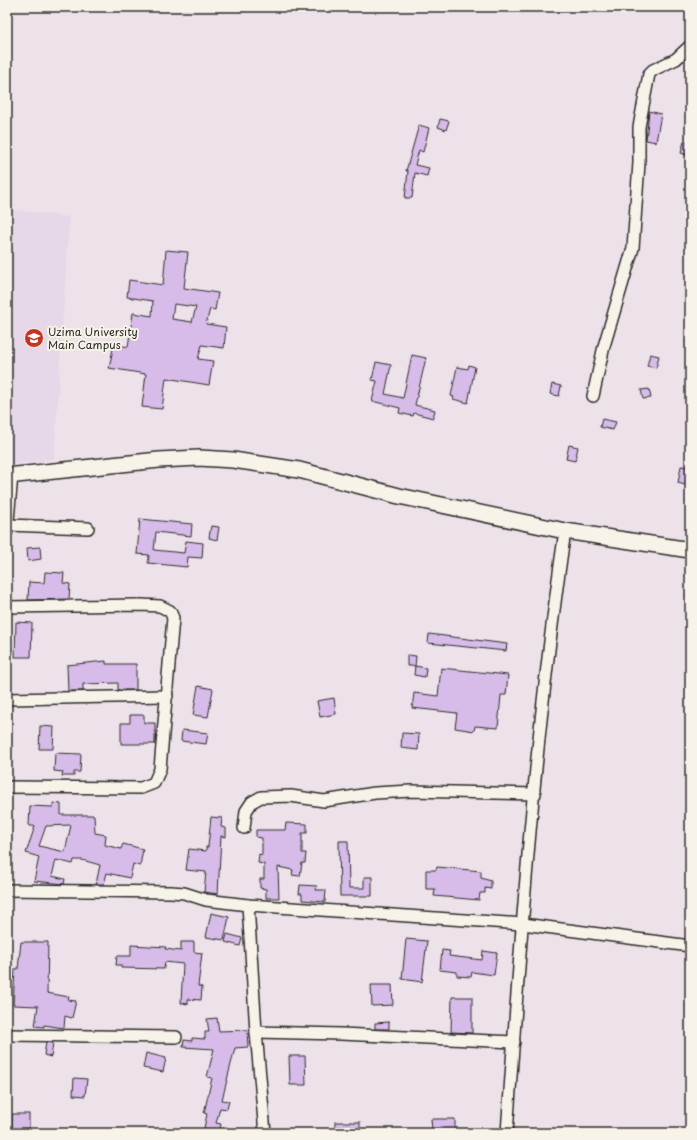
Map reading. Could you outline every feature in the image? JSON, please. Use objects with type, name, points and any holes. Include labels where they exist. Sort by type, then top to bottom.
[{"type":"main road","points":[[9,476],[159,460],[198,458],[233,460],[299,470],[399,496],[564,531],[690,550]]},
{"type":"street","points":[[593,396],[604,346],[633,248],[639,163],[639,127],[649,74],[653,70],[676,59],[690,46]]},
{"type":"street","points":[[9,476],[7,528],[88,528]]},
{"type":"street","points":[[507,1133],[523,924],[549,638],[564,531]]},
{"type":"street","points":[[7,607],[160,606],[170,611],[173,618],[160,770],[154,783],[141,788],[7,787]]},
{"type":"street","points":[[7,699],[167,696]]},
{"type":"street","points":[[244,828],[246,811],[252,802],[262,797],[291,796],[324,801],[375,793],[411,791],[535,794]]},
{"type":"street","points":[[7,890],[172,892],[184,893],[206,900],[248,905],[523,924],[690,946]]},
{"type":"street","points":[[248,905],[256,1032],[265,1133]]},
{"type":"street","points":[[256,1032],[341,1034],[514,1042]]},
{"type":"street","points":[[7,1035],[176,1037]]},
{"type":"shaded area","name":"Uzima University Main Campus","points":[[7,209],[69,217],[54,459],[7,465]]},
{"type":"building","points":[[649,111],[661,114],[656,142],[646,140]]},
{"type":"building","points":[[440,119],[449,121],[446,130],[438,127]]},
{"type":"building","points":[[419,125],[429,128],[423,152],[419,150],[415,165],[429,168],[427,176],[415,173],[412,198],[405,198],[408,171],[406,171]]},
{"type":"building","points":[[684,141],[690,143],[690,156],[681,153]]},
{"type":"building","points":[[166,250],[188,252],[184,288],[218,293],[215,310],[210,309],[206,324],[226,327],[224,348],[202,345],[198,359],[213,361],[209,385],[166,378],[162,409],[142,407],[146,374],[109,368],[114,344],[128,347],[133,313],[152,316],[153,301],[127,297],[129,280],[163,285]],"holes":[[[174,304],[196,307],[192,322],[172,319]]]},
{"type":"building","points":[[650,354],[659,356],[656,368],[647,366]]},
{"type":"building","points":[[412,355],[426,358],[415,405],[435,410],[433,418],[414,413],[413,416],[399,413],[400,408],[372,401],[377,381],[372,380],[376,362],[391,365],[385,394],[403,398]]},
{"type":"building","points":[[469,365],[475,367],[468,403],[453,399],[454,397],[451,396],[457,367],[468,369]]},
{"type":"building","points":[[552,384],[561,386],[559,396],[550,394]]},
{"type":"building","points":[[649,389],[651,398],[643,399],[641,390]]},
{"type":"building","points":[[602,419],[616,422],[613,430],[600,427]]},
{"type":"building","points":[[569,445],[578,447],[575,461],[566,459]]},
{"type":"building","points":[[681,466],[689,467],[685,485],[678,483]]},
{"type":"building","points":[[140,519],[192,524],[191,536],[156,532],[154,550],[184,553],[186,541],[203,543],[202,558],[188,557],[187,567],[148,563],[149,555],[137,554]]},
{"type":"building","points":[[211,526],[219,527],[217,540],[209,538]]},
{"type":"building","points":[[40,547],[41,559],[28,561],[27,548]]},
{"type":"building","points":[[45,572],[64,573],[63,583],[70,584],[69,599],[28,600],[29,582],[44,583]]},
{"type":"building","points":[[16,622],[32,623],[31,657],[15,657]]},
{"type":"building","points":[[429,634],[507,644],[506,651],[428,643]]},
{"type":"building","points":[[407,655],[416,656],[415,666],[407,666]]},
{"type":"building","points":[[106,661],[106,664],[136,664],[136,690],[118,690],[118,683],[83,684],[83,691],[68,691],[67,665]]},
{"type":"building","points":[[415,666],[426,668],[425,677],[414,675]]},
{"type":"building","points":[[441,668],[508,675],[506,695],[501,695],[498,728],[475,726],[474,731],[455,728],[457,713],[412,708],[414,693],[438,696]]},
{"type":"building","points":[[198,686],[213,689],[208,717],[193,715]]},
{"type":"building","points":[[334,698],[336,714],[320,717],[317,701]]},
{"type":"building","points":[[130,715],[144,715],[144,723],[155,723],[155,744],[121,744],[121,723],[130,723]]},
{"type":"building","points":[[40,726],[54,727],[53,749],[39,749]]},
{"type":"building","points":[[182,730],[208,733],[206,744],[181,741]]},
{"type":"building","points":[[402,733],[419,734],[418,750],[401,748]]},
{"type":"building","points":[[55,753],[81,754],[80,772],[74,772],[74,776],[62,776],[63,772],[54,771]]},
{"type":"building","points":[[53,803],[61,804],[61,815],[94,815],[95,833],[106,835],[105,845],[121,849],[123,844],[143,849],[140,866],[133,864],[130,878],[107,873],[104,884],[96,884],[100,865],[82,860],[74,860],[73,864],[56,860],[52,876],[65,879],[64,884],[34,881],[39,857],[26,853],[35,826],[29,826],[30,806],[53,807]],"holes":[[[71,825],[65,852],[39,846],[46,826]]]},
{"type":"building","points":[[211,817],[222,818],[221,827],[226,828],[226,837],[221,836],[218,894],[204,892],[206,872],[186,870],[189,849],[206,851],[206,847],[208,847]]},
{"type":"building","points":[[286,823],[307,824],[307,833],[302,833],[302,853],[306,853],[305,863],[302,863],[300,876],[292,875],[293,870],[278,867],[279,898],[266,898],[266,889],[260,888],[260,879],[264,879],[264,864],[258,863],[259,854],[262,855],[262,838],[256,837],[256,830],[285,830]]},
{"type":"building","points":[[339,841],[348,841],[349,888],[364,888],[364,877],[372,877],[372,896],[340,896]]},
{"type":"building","points":[[437,867],[481,871],[481,878],[491,881],[491,889],[485,888],[485,893],[480,893],[479,900],[434,896],[435,889],[426,889],[426,870],[436,870]]},
{"type":"building","points":[[300,885],[317,886],[316,890],[326,890],[325,902],[302,900],[302,894],[299,894]]},
{"type":"building","points":[[211,913],[229,917],[224,940],[206,937]]},
{"type":"building","points":[[227,934],[242,938],[240,946],[225,942]]},
{"type":"building","points":[[406,939],[427,941],[422,982],[402,979]]},
{"type":"building","points":[[21,942],[48,942],[47,993],[69,997],[68,1000],[76,1001],[72,1018],[65,1016],[64,1028],[44,1025],[44,1027],[35,1026],[38,1006],[13,1005],[15,969],[18,969]]},
{"type":"building","points":[[181,942],[194,942],[194,952],[202,953],[198,986],[202,987],[201,1000],[188,999],[188,1004],[181,1003],[183,964],[165,962],[164,969],[121,968],[121,965],[116,965],[117,956],[131,956],[131,945],[166,947],[165,949],[181,951]]},
{"type":"building","points":[[442,950],[450,951],[449,956],[482,960],[483,951],[497,953],[494,975],[472,972],[471,977],[457,976],[457,972],[440,970]]},
{"type":"building","points":[[371,985],[392,985],[393,1005],[372,1006]]},
{"type":"building","points":[[452,997],[472,997],[472,1033],[451,1032]]},
{"type":"building","points":[[217,1018],[219,1031],[247,1030],[248,1047],[235,1048],[222,1100],[229,1101],[227,1109],[220,1108],[216,1123],[221,1124],[219,1133],[203,1133],[207,1114],[204,1113],[212,1078],[207,1077],[214,1049],[183,1047],[184,1040],[192,1041],[192,1038],[205,1039],[205,1032],[209,1032],[207,1019]]},
{"type":"building","points":[[389,1022],[389,1029],[375,1029],[375,1023]]},
{"type":"building","points":[[46,1042],[53,1043],[51,1057],[44,1055]]},
{"type":"building","points":[[146,1053],[166,1058],[163,1072],[143,1068]]},
{"type":"building","points":[[289,1056],[305,1056],[306,1085],[290,1085]]},
{"type":"building","points":[[74,1078],[87,1079],[85,1096],[73,1095]]},
{"type":"building","points":[[12,1114],[29,1114],[29,1133],[12,1133]]},
{"type":"building","points":[[431,1119],[455,1119],[455,1131],[432,1131]]},
{"type":"building","points":[[335,1122],[360,1122],[360,1133],[335,1133]]},
{"type":"place","name":"Uzima University Main Campus","points":[[34,338]]}]
